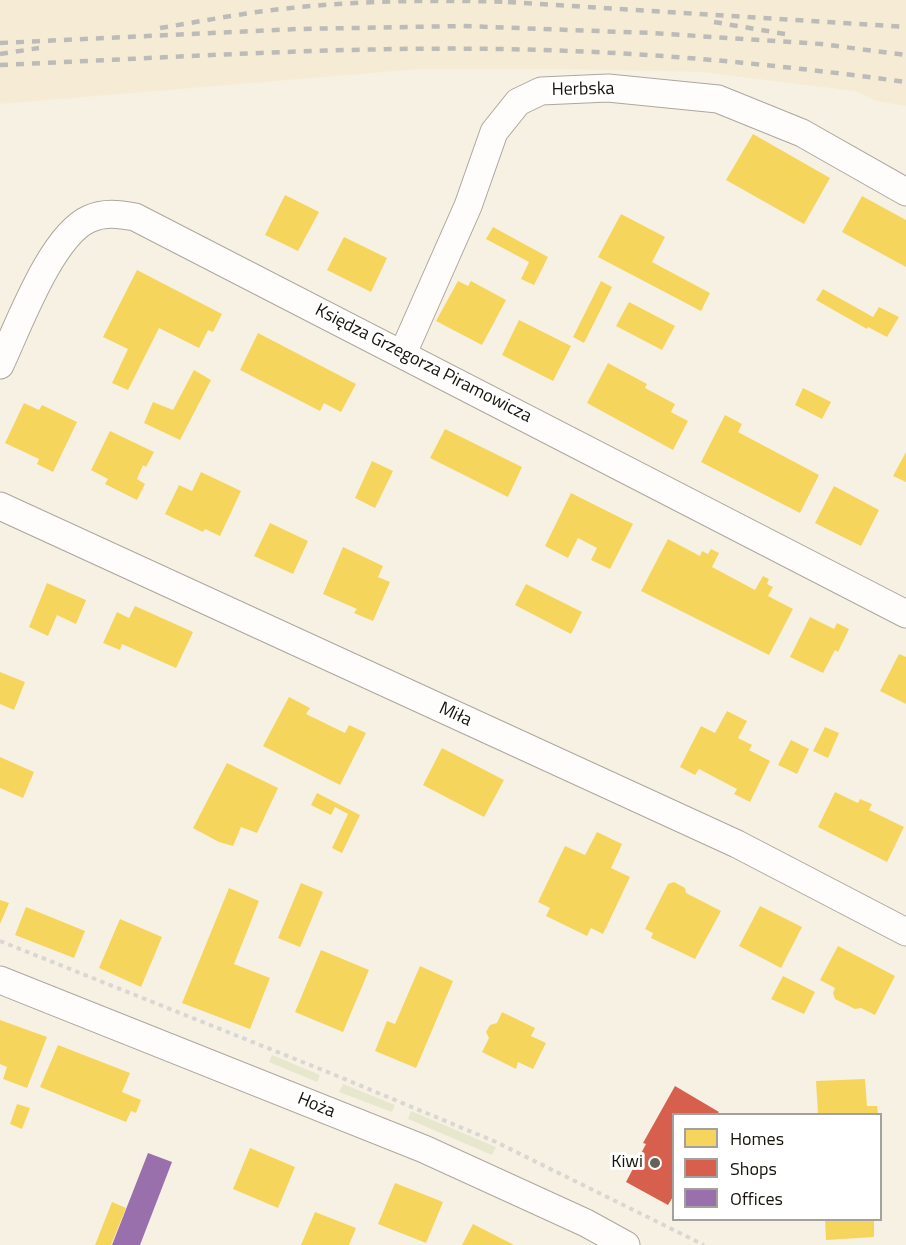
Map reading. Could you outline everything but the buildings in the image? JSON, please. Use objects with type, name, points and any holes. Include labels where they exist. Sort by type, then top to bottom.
[{"type":"street","name":"Herbska","points":[[403,353],[468,206],[494,132],[518,102],[541,91],[609,88],[718,99],[802,133],[906,192]]},
{"type":"street","name":"Księdza Grzegorza Piramowicza","points":[[0,365],[41,277],[66,238],[81,223],[105,214],[135,217],[906,614]]},
{"type":"street","name":"Miła","points":[[0,506],[737,844],[906,932]]},
{"type":"street","name":"Hoża","points":[[0,980],[424,1149],[586,1223],[626,1245]]},
{"type":"path","points":[[0,941],[330,1072],[496,1142],[704,1245]]},
{"type":"shaded area","points":[[0,0],[906,0],[906,106],[876,101],[855,91],[701,72],[559,69],[420,69],[0,104]]},
{"type":"green space","points":[[272,1055],[320,1075],[317,1082],[269,1062]]},
{"type":"green space","points":[[343,1084],[395,1105],[392,1112],[339,1092]]},
{"type":"green space","points":[[411,1111],[496,1147],[492,1155],[408,1119]]},
{"type":"railway","points":[[160,28],[258,12],[319,5],[403,1],[515,2]]},
{"type":"railway","points":[[508,2],[906,27]]},
{"type":"railway","points":[[714,22],[785,34]]},
{"type":"railway","points":[[0,43],[298,29],[463,26],[651,33],[821,44],[906,55]]},
{"type":"railway","points":[[0,54],[39,48]]},
{"type":"railway","points":[[0,65],[285,52],[499,49],[696,59],[906,82]]},
{"type":"place","name":"Kiwi","points":[[655,1163]]}]
